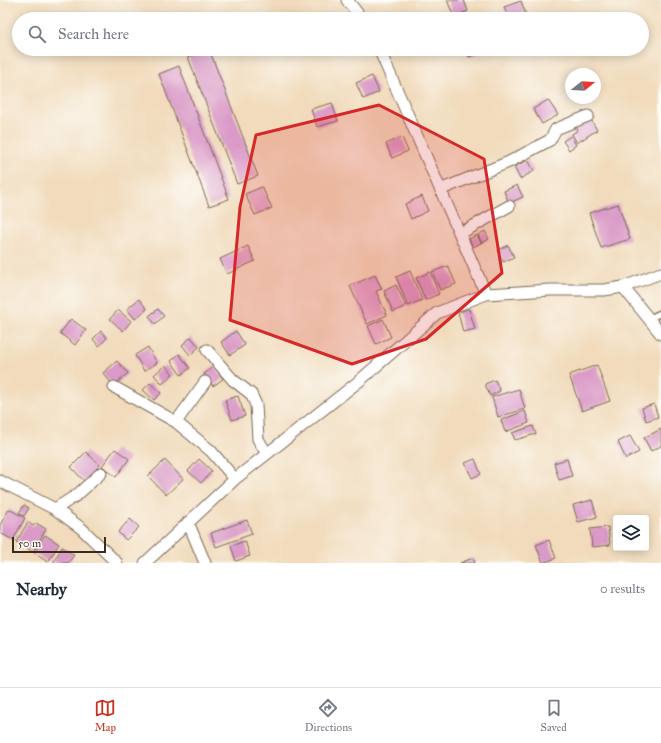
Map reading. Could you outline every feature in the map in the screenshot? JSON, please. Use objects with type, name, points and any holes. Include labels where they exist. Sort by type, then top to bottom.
[{"type":"street","points":[[347,0],[356,12]]},
{"type":"street","points":[[382,56],[442,189],[486,294]]},
{"type":"street","points":[[442,189],[509,162],[550,140],[556,129],[588,116]]},
{"type":"street","points":[[461,233],[509,206]]},
{"type":"street","points":[[145,563],[235,479],[358,382],[437,313],[486,294],[550,290],[592,291],[623,287],[661,273]]},
{"type":"street","points":[[623,287],[661,334]]},
{"type":"street","points":[[207,350],[234,380],[251,394],[256,405],[258,439],[267,454]]},
{"type":"street","points":[[176,422],[205,382]]},
{"type":"street","points":[[114,387],[176,422],[211,451],[235,479]]},
{"type":"street","points":[[55,508],[77,495],[101,473]]},
{"type":"street","points":[[0,482],[55,508],[81,528],[117,563]]},
{"type":"street","points":[[188,522],[205,563]]},
{"type":"lane","points":[[648,319],[661,313]]},
{"type":"highlighted area","points":[[379,105],[484,159],[502,273],[426,339],[352,364],[230,320],[240,207],[256,135]]},
{"type":"building","points":[[447,0],[464,0],[468,11],[452,12]]},
{"type":"building","points":[[521,1],[525,12],[506,12],[504,7]]},
{"type":"building","points":[[212,56],[258,176],[237,184],[188,57]]},
{"type":"building","points":[[179,66],[229,199],[209,206],[159,74]]},
{"type":"building","points":[[372,76],[379,92],[363,99],[356,83]]},
{"type":"building","points":[[548,100],[558,115],[542,124],[533,109]]},
{"type":"building","points":[[332,103],[338,121],[317,127],[311,109]]},
{"type":"building","points":[[590,118],[597,130],[577,143],[572,134],[578,130],[576,126]]},
{"type":"building","points":[[571,136],[576,145],[569,150],[563,141]]},
{"type":"building","points":[[402,137],[408,151],[392,158],[386,144]]},
{"type":"building","points":[[528,160],[534,171],[520,179],[514,167]]},
{"type":"building","points":[[517,185],[523,197],[509,203],[504,191]]},
{"type":"building","points":[[262,187],[272,208],[255,215],[245,194]]},
{"type":"building","points":[[422,196],[428,211],[411,219],[405,204]]},
{"type":"building","points":[[618,204],[630,239],[601,248],[589,213]]},
{"type":"building","points":[[485,231],[489,239],[482,243],[478,235]]},
{"type":"building","points":[[477,235],[481,243],[473,247],[469,239]]},
{"type":"building","points":[[508,245],[514,257],[503,262],[498,250]]},
{"type":"building","points":[[248,246],[255,261],[227,274],[220,259]]},
{"type":"building","points":[[448,266],[456,284],[440,290],[432,272]]},
{"type":"building","points":[[410,271],[422,300],[408,306],[396,277]]},
{"type":"building","points":[[430,272],[439,294],[425,300],[416,278]]},
{"type":"building","points":[[375,275],[382,289],[376,291],[387,315],[367,324],[350,286]]},
{"type":"building","points":[[396,285],[406,306],[393,312],[384,291]]},
{"type":"building","points":[[139,299],[147,309],[135,319],[127,309]]},
{"type":"building","points":[[158,309],[164,316],[155,324],[149,316]]},
{"type":"building","points":[[469,309],[475,329],[463,332],[458,312]]},
{"type":"building","points":[[118,310],[131,321],[123,331],[110,319]]},
{"type":"building","points":[[71,319],[86,330],[75,345],[60,333]]},
{"type":"building","points":[[383,319],[391,337],[376,344],[368,326]]},
{"type":"building","points":[[101,331],[107,338],[99,346],[93,339]]},
{"type":"building","points":[[236,331],[245,345],[230,355],[221,342]]},
{"type":"building","points":[[191,337],[199,347],[190,355],[182,345]]},
{"type":"building","points":[[148,347],[157,363],[144,371],[135,355]]},
{"type":"building","points":[[179,354],[190,368],[181,375],[171,361]]},
{"type":"building","points":[[117,361],[128,373],[114,386],[103,373]]},
{"type":"building","points":[[165,365],[173,374],[162,384],[154,375]]},
{"type":"building","points":[[597,365],[610,401],[582,411],[569,375]]},
{"type":"building","points":[[214,366],[223,379],[213,386],[204,374]]},
{"type":"building","points":[[495,380],[500,391],[490,396],[485,384]]},
{"type":"building","points":[[150,383],[161,393],[154,400],[143,390]]},
{"type":"building","points":[[519,389],[525,409],[498,417],[492,397]]},
{"type":"building","points":[[238,396],[245,416],[232,420],[225,400]]},
{"type":"building","points":[[654,404],[658,417],[646,421],[642,408]]},
{"type":"building","points":[[525,411],[529,423],[505,432],[501,420]]},
{"type":"building","points":[[533,426],[536,434],[515,440],[512,433]]},
{"type":"building","points":[[661,429],[661,446],[651,451],[644,438]]},
{"type":"building","points":[[630,436],[639,452],[626,459],[618,442]]},
{"type":"building","points":[[115,449],[129,459],[116,477],[102,466]]},
{"type":"building","points":[[86,452],[100,465],[84,481],[71,467]]},
{"type":"building","points":[[199,459],[212,471],[201,483],[188,471]]},
{"type":"building","points":[[475,459],[481,474],[472,478],[465,463]]},
{"type":"building","points":[[567,459],[572,476],[559,480],[554,463]]},
{"type":"building","points":[[165,460],[183,479],[166,495],[148,476]]},
{"type":"building","points":[[592,500],[597,517],[578,522],[573,505]]},
{"type":"building","points":[[24,505],[29,508],[24,516],[19,513]]},
{"type":"building","points":[[9,509],[25,518],[13,540],[0,533],[0,525]]},
{"type":"building","points":[[130,519],[139,527],[126,540],[118,532]]},
{"type":"building","points":[[247,520],[252,534],[216,547],[211,533]]},
{"type":"building","points":[[28,522],[33,526],[36,523],[46,529],[33,552],[16,542]]},
{"type":"building","points":[[608,527],[610,545],[592,547],[590,529]]},
{"type":"building","points":[[45,535],[59,544],[48,562],[34,553]]},
{"type":"building","points":[[549,540],[556,558],[543,563],[536,545]]},
{"type":"building","points":[[245,541],[250,556],[236,561],[231,546]]},
{"type":"building","points":[[62,547],[74,555],[68,563],[53,563]]},
{"type":"building","points":[[473,558],[475,563],[460,563]]}]
